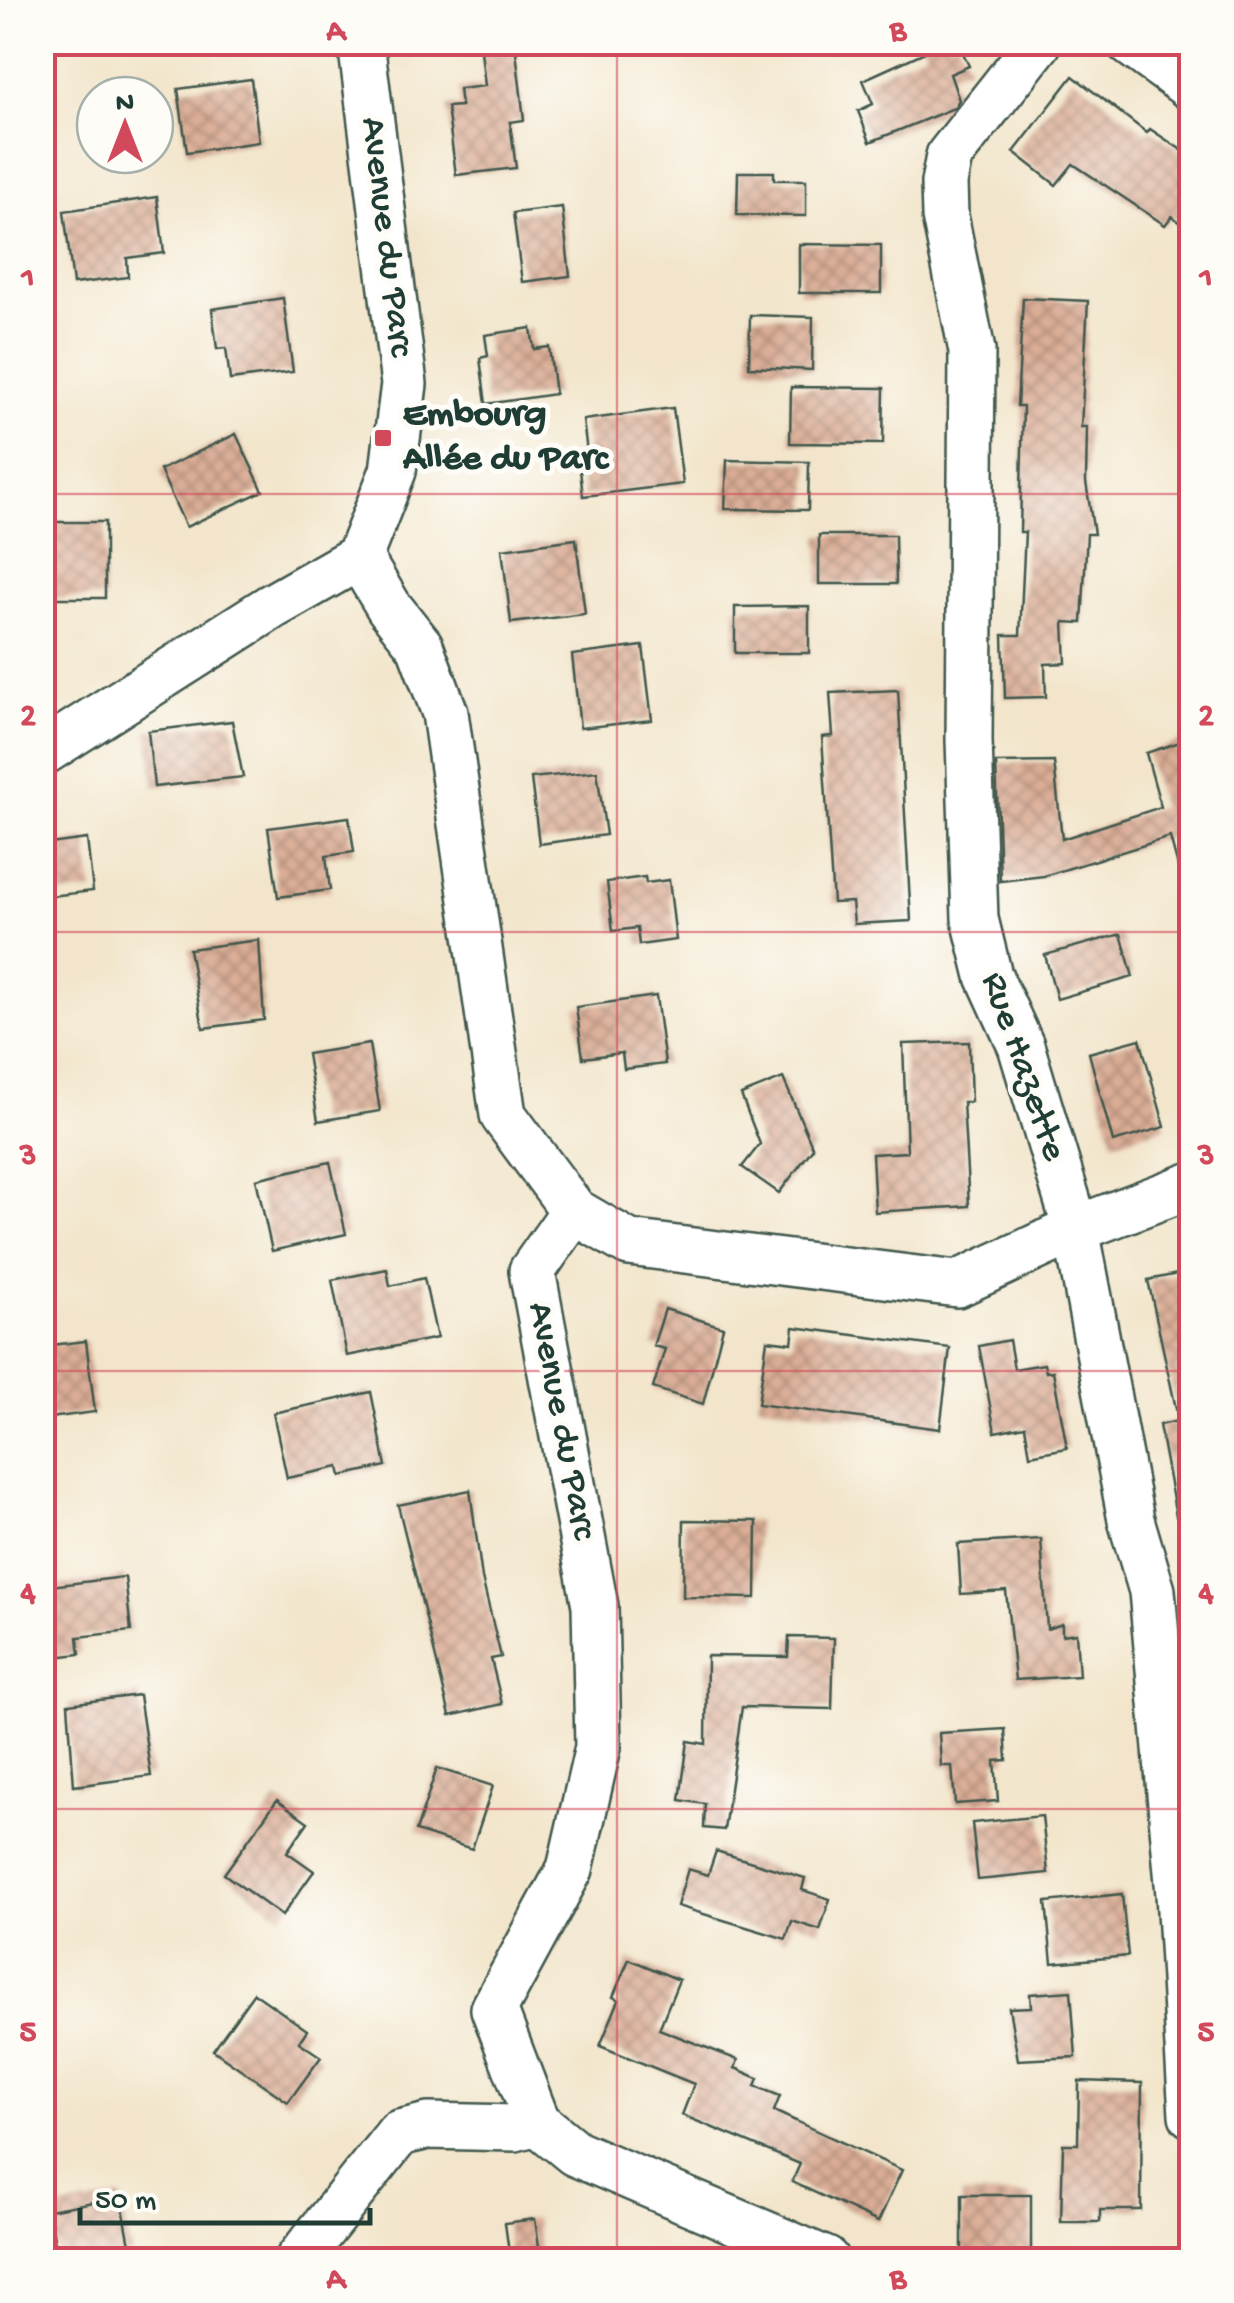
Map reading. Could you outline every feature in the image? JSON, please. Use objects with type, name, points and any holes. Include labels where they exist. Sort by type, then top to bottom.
[{"type":"street","name":"Avenue du Parc","points":[[359,557],[393,471],[404,384],[361,42]]},
{"type":"street","name":"Rue Hazette","points":[[1039,42],[948,156],[945,216],[972,351],[969,740],[975,919],[989,976],[1020,1046],[1076,1229],[1132,1520],[1152,1591],[1179,1894],[1192,2115]]},
{"type":"street","points":[[1128,42],[1192,88]]},
{"type":"street","points":[[42,753],[359,557],[389,608],[420,646],[446,713],[502,1114],[574,1212],[629,1243],[957,1284],[1076,1229],[1192,1185]]},
{"type":"street","name":"Avenue du Parc","points":[[536,2122],[494,2009],[570,1869],[598,1747],[595,1606],[532,1272],[574,1212]]},
{"type":"street","points":[[298,2260],[400,2134],[428,2126],[515,2128],[536,2122],[575,2153],[826,2260]]},
{"type":"building","points":[[480,42],[515,42],[524,120],[510,122],[516,168],[456,175],[447,107],[461,106],[459,89],[485,86]]},
{"type":"building","points":[[923,42],[958,42],[969,66],[950,74],[959,100],[954,108],[870,142],[858,111],[873,104],[863,80],[925,52]]},
{"type":"building","points":[[1073,76],[1147,133],[1150,129],[1192,157],[1192,232],[1172,216],[1165,225],[1073,164],[1056,185],[1014,152]]},
{"type":"building","points":[[251,79],[259,142],[187,152],[178,89]]},
{"type":"building","points":[[738,172],[774,172],[774,180],[806,180],[806,216],[737,215]]},
{"type":"building","points":[[157,197],[164,253],[127,258],[128,277],[73,284],[64,211]]},
{"type":"building","points":[[562,207],[570,276],[522,282],[513,213]]},
{"type":"building","points":[[799,244],[881,245],[881,293],[799,293]]},
{"type":"building","points":[[283,298],[293,372],[230,380],[226,348],[217,349],[212,309]]},
{"type":"building","points":[[1023,298],[1088,301],[1081,427],[1087,427],[1086,482],[1094,534],[1087,534],[1082,623],[1064,622],[1066,663],[1045,664],[1046,697],[1005,698],[1003,635],[1020,635],[1025,532],[1020,532],[1023,406],[1017,406]]},
{"type":"building","points":[[750,315],[813,317],[812,370],[749,367]]},
{"type":"building","points":[[531,328],[534,349],[549,347],[555,394],[486,404],[480,358],[488,356],[485,335]]},
{"type":"building","points":[[791,387],[884,388],[883,444],[790,443]]},
{"type":"building","points":[[673,408],[683,484],[583,496],[578,453],[587,452],[583,420]]},
{"type":"building","points":[[236,434],[263,491],[186,527],[160,470]]},
{"type":"building","points":[[727,460],[809,462],[808,510],[725,509]]},
{"type":"building","points":[[42,522],[105,522],[105,598],[46,598]]},
{"type":"building","points":[[819,535],[895,535],[896,584],[819,584]]},
{"type":"building","points":[[576,539],[585,614],[511,623],[502,549]]},
{"type":"building","points":[[809,606],[809,653],[735,653],[735,607]]},
{"type":"building","points":[[643,646],[652,720],[580,728],[572,655]]},
{"type":"building","points":[[898,690],[911,921],[854,924],[852,902],[833,903],[822,737],[833,736],[830,693]]},
{"type":"building","points":[[232,721],[243,777],[154,787],[148,731]]},
{"type":"building","points":[[1192,738],[1192,881],[1182,882],[1170,837],[1044,876],[1000,881],[996,763],[1054,762],[1062,839],[1161,807],[1146,753]]},
{"type":"building","points":[[597,771],[606,835],[539,844],[531,778]]},
{"type":"building","points":[[349,817],[354,852],[326,856],[330,890],[278,897],[268,828]]},
{"type":"building","points":[[87,839],[93,891],[42,897],[42,845]]},
{"type":"building","points":[[645,877],[646,883],[669,880],[676,940],[639,945],[637,928],[613,931],[607,882]]},
{"type":"building","points":[[1121,934],[1133,977],[1057,999],[1045,955]]},
{"type":"building","points":[[259,940],[264,1020],[203,1028],[189,949]]},
{"type":"building","points":[[656,996],[665,1064],[624,1069],[622,1053],[583,1058],[576,1007]]},
{"type":"building","points":[[1140,1039],[1165,1127],[1113,1142],[1089,1053]]},
{"type":"building","points":[[969,1042],[971,1102],[963,1102],[969,1206],[875,1212],[872,1154],[907,1152],[903,1044]]},
{"type":"building","points":[[369,1044],[380,1111],[318,1121],[307,1054]]},
{"type":"building","points":[[783,1078],[813,1148],[779,1193],[742,1167],[760,1144],[741,1095]]},
{"type":"building","points":[[330,1162],[346,1234],[272,1251],[256,1179]]},
{"type":"building","points":[[387,1269],[390,1286],[424,1278],[437,1338],[347,1356],[332,1280]]},
{"type":"building","points":[[1192,1271],[1192,1416],[1178,1418],[1148,1280]]},
{"type":"building","points":[[665,1309],[723,1327],[703,1404],[653,1388],[665,1349],[653,1346]]},
{"type":"building","points":[[794,1327],[950,1348],[940,1429],[758,1404],[767,1340],[792,1343]]},
{"type":"building","points":[[1009,1340],[1014,1369],[1044,1364],[1046,1372],[1053,1371],[1067,1448],[1030,1455],[1025,1426],[995,1432],[979,1346]]},
{"type":"building","points":[[86,1341],[95,1412],[42,1419],[42,1346]]},
{"type":"building","points":[[371,1392],[386,1466],[341,1476],[339,1467],[287,1478],[273,1413]]},
{"type":"building","points":[[1192,1418],[1192,1515],[1176,1516],[1159,1425]]},
{"type":"building","points":[[470,1490],[482,1578],[501,1657],[491,1659],[502,1704],[450,1716],[398,1505]]},
{"type":"building","points":[[684,1520],[757,1521],[756,1598],[683,1597]]},
{"type":"building","points":[[1041,1539],[1047,1629],[1062,1624],[1062,1635],[1076,1633],[1079,1676],[1015,1680],[1006,1591],[961,1594],[958,1544]]},
{"type":"building","points":[[125,1577],[131,1631],[78,1637],[80,1654],[46,1658],[42,1587]]},
{"type":"building","points":[[789,1637],[834,1638],[832,1709],[742,1707],[724,1830],[704,1828],[705,1804],[680,1800],[688,1741],[706,1744],[707,1656],[788,1657]]},
{"type":"building","points":[[139,1695],[151,1776],[74,1786],[68,1704]]},
{"type":"building","points":[[1005,1729],[1007,1760],[995,1761],[998,1801],[955,1804],[952,1766],[941,1766],[939,1733]]},
{"type":"building","points":[[437,1768],[493,1786],[472,1849],[416,1831]]},
{"type":"building","points":[[277,1800],[308,1822],[287,1852],[314,1871],[282,1916],[224,1874]]},
{"type":"building","points":[[1042,1816],[1048,1873],[978,1880],[972,1823]]},
{"type":"building","points":[[716,1851],[805,1878],[802,1890],[830,1899],[820,1930],[792,1921],[786,1939],[677,1906],[688,1869],[708,1875]]},
{"type":"building","points":[[1122,1894],[1128,1956],[1052,1963],[1046,1902]]},
{"type":"building","points":[[629,1959],[679,1980],[659,2029],[738,2060],[735,2068],[758,2078],[755,2086],[780,2096],[774,2111],[902,2170],[878,2222],[792,2182],[800,2164],[682,2115],[694,2084],[600,2046],[619,2000],[613,1997]]},
{"type":"building","points":[[1071,1991],[1076,2057],[1018,2060],[1009,2008],[1031,2007],[1030,1994]]},
{"type":"building","points":[[254,1993],[307,2030],[299,2042],[321,2057],[288,2102],[213,2050]]},
{"type":"building","points":[[1079,2081],[1142,2083],[1141,2210],[1100,2210],[1100,2222],[1061,2222],[1063,2144],[1078,2144]]},
{"type":"building","points":[[962,2195],[1031,2195],[1031,2256],[962,2260]]},
{"type":"building","points":[[121,2197],[132,2255],[58,2260],[49,2210]]},
{"type":"building","points":[[535,2219],[541,2260],[510,2260],[505,2223]]},
{"type":"place","name":"Embourg Allée du Parc","points":[[383,438]]}]
